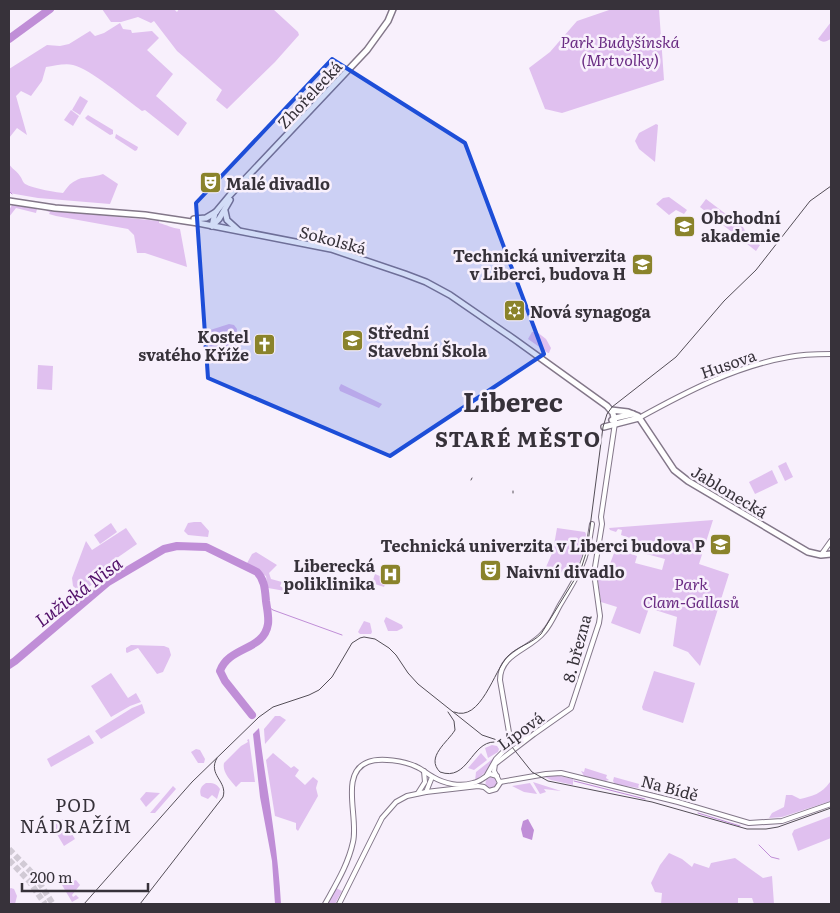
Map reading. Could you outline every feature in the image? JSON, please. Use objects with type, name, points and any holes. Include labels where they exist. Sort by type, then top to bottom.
[{"type":"main road","name":"Zhořelecká","points":[[217,211],[367,50],[383,29],[393,9]]},
{"type":"main road","name":"Zhořelecká","points":[[212,226],[219,219],[235,192]]},
{"type":"main road","points":[[9,201],[55,208],[200,220],[217,211]]},
{"type":"main road","points":[[225,209],[227,220],[237,229]]},
{"type":"main road","points":[[212,226],[213,218],[217,211]]},
{"type":"main road","name":"Sokolská","points":[[183,219],[338,251],[426,282],[514,338],[611,410]]},
{"type":"main road","points":[[611,410],[638,416]]},
{"type":"main road","points":[[611,410],[615,421],[638,416]]},
{"type":"main road","name":"Jablonecká","points":[[638,416],[668,462],[683,477],[808,552],[821,555],[831,554]]},
{"type":"street","name":"Husova","points":[[638,416],[703,384],[758,365],[788,357],[831,354]]},
{"type":"street","name":"8. března","points":[[570,710],[574,703],[599,623],[600,616],[594,573],[615,421]]},
{"type":"street","points":[[484,787],[486,777],[496,759],[510,746],[510,733],[500,672],[508,658],[532,644],[545,631],[583,566],[588,550],[592,524]]},
{"type":"street","points":[[821,555],[831,540]]},
{"type":"street","name":"Lípová","points":[[497,776],[494,771],[495,764],[534,734],[570,710]]},
{"type":"street","points":[[510,733],[519,740],[534,734]]},
{"type":"street","points":[[324,904],[346,865],[354,840],[352,788],[356,769],[371,761],[398,761],[417,766],[432,777],[449,784],[463,785],[474,783],[492,774],[497,776],[500,782],[498,788],[493,790],[488,790],[484,787],[426,792],[399,800],[386,811],[339,904]]},
{"type":"street","points":[[418,793],[425,782],[424,771]]},
{"type":"street","name":"Na Bídě","points":[[500,782],[561,773],[678,802],[756,824],[788,820],[831,804]]},
{"type":"street","points":[[426,792],[432,777]]},
{"type":"highlighted area","points":[[332,59],[465,143],[544,354],[390,456],[208,378],[196,203]]},
{"type":"green space","points":[[102,9],[174,9],[177,12],[179,9],[273,9],[299,35],[275,62],[227,109],[216,100],[222,90],[177,51],[154,21],[151,23],[138,17],[121,22],[111,22]]},
{"type":"green space","name":"Park Budyšínská (Mrtvolky)","points":[[612,9],[659,9],[664,80],[562,113],[545,109],[529,68],[550,52],[577,21]]},
{"type":"green space","points":[[831,22],[831,39],[824,42],[818,39]]},
{"type":"green space","points":[[120,23],[123,29],[131,30],[132,33],[152,31],[159,38],[147,50],[173,74],[156,96],[187,123],[178,136],[145,110],[142,111],[89,72],[80,67],[67,64],[46,67],[42,81],[31,96],[21,91],[16,96],[27,135],[17,128],[9,138],[9,69],[47,45],[60,46],[69,44],[90,31],[95,36]]},
{"type":"green space","points":[[80,96],[88,101],[80,115],[72,110]]},
{"type":"green space","points":[[71,110],[79,116],[73,126],[64,120]]},
{"type":"green space","points":[[88,115],[113,130],[113,134],[110,135],[87,120],[85,118]]},
{"type":"green space","points":[[656,124],[658,125],[655,162],[639,149],[635,141],[639,133]]},
{"type":"green space","points":[[116,134],[138,147],[137,150],[135,151],[115,138]]},
{"type":"green space","points":[[9,164],[19,174],[24,183],[31,187],[48,191],[63,193],[78,179],[103,174],[118,184],[110,204],[38,198],[9,193]]},
{"type":"green space","points":[[669,197],[687,210],[684,214],[676,210],[669,215],[656,204],[663,198]]},
{"type":"green space","points":[[706,199],[743,227],[748,236],[760,245],[756,251],[700,207]]},
{"type":"green space","points":[[12,205],[37,209],[36,213],[16,208],[9,217],[9,210]]},
{"type":"green space","points":[[46,211],[159,221],[159,223],[180,229],[187,267],[145,253],[137,253],[134,235],[128,229],[56,216],[49,214],[50,212]]},
{"type":"green space","points":[[229,324],[234,325],[237,329],[235,349],[231,351],[203,347],[202,334],[204,332]]},
{"type":"green space","points":[[532,332],[537,332],[546,339],[551,348],[549,353],[528,339]]},
{"type":"green space","points":[[38,365],[53,366],[52,390],[37,389]]},
{"type":"green space","points":[[341,384],[382,404],[379,408],[340,391]]},
{"type":"green space","points":[[786,462],[793,477],[785,481],[778,466]]},
{"type":"green space","points":[[772,470],[778,483],[755,494],[749,482]]},
{"type":"green space","name":"Park Clam-Gallasů","points":[[713,520],[699,564],[729,574],[700,666],[688,652],[673,646],[677,617],[649,608],[640,634],[611,623],[617,607],[601,602],[597,574],[605,577],[616,548],[637,556],[635,563],[662,570],[665,559],[639,552],[641,542],[621,535],[622,530],[618,529],[616,532],[609,528]]},
{"type":"green space","points":[[201,522],[209,531],[208,537],[188,535],[184,531],[188,523]]},
{"type":"green space","points":[[111,523],[117,532],[100,544],[94,535]]},
{"type":"green space","points":[[126,528],[137,544],[104,567],[107,573],[81,593],[73,586],[72,578],[86,541],[92,550]]},
{"type":"green space","points":[[557,528],[585,532],[586,534],[584,550],[575,574],[562,571],[557,579],[543,574],[553,551]]},
{"type":"green space","points":[[256,552],[277,565],[269,573],[271,579],[282,582],[280,586],[285,591],[268,588],[266,576],[246,565],[252,554]]},
{"type":"green space","points":[[375,574],[387,579],[384,587],[372,583]]},
{"type":"green space","points":[[386,617],[402,625],[403,628],[397,631],[388,631],[384,621]]},
{"type":"green space","points":[[364,621],[370,623],[371,634],[360,634],[358,632]]},
{"type":"green space","points":[[131,645],[164,646],[169,648],[171,655],[163,672],[157,674],[138,648],[127,653],[126,648]]},
{"type":"green space","points":[[654,671],[695,683],[683,723],[643,710],[642,707]]},
{"type":"green space","points":[[111,673],[128,698],[136,693],[141,702],[111,717],[91,686]]},
{"type":"green space","points":[[142,704],[145,713],[101,739],[95,731],[132,708]]},
{"type":"green space","points":[[275,716],[280,716],[286,720],[265,744],[264,729]]},
{"type":"green space","points":[[89,735],[94,743],[51,767],[47,759]]},
{"type":"green space","points":[[249,739],[255,782],[241,782],[236,787],[225,773],[224,763]]},
{"type":"green space","points":[[492,745],[497,746],[499,749],[498,752],[488,758],[485,748]]},
{"type":"green space","points":[[196,749],[200,750],[205,759],[204,763],[198,763],[191,752]]},
{"type":"green space","points":[[273,753],[291,768],[294,766],[299,770],[295,776],[305,785],[313,777],[318,781],[316,788],[318,796],[298,831],[296,823],[275,816],[266,760]]},
{"type":"green space","points":[[481,753],[487,760],[474,770],[468,768]]},
{"type":"green space","points":[[495,757],[487,771],[475,781],[476,772]]},
{"type":"green space","points":[[585,768],[607,775],[606,778],[609,780],[605,781],[584,776],[581,771],[584,772]]},
{"type":"green space","points":[[555,775],[573,779],[573,785],[551,780],[543,776]]},
{"type":"green space","points":[[491,777],[497,783],[491,789],[485,783]]},
{"type":"green space","points":[[614,777],[650,787],[649,790],[615,784],[613,781]]},
{"type":"green space","points":[[533,782],[561,791],[544,789],[546,792],[540,794]]},
{"type":"green space","points":[[830,782],[831,801],[782,817],[769,818],[772,813],[784,807],[786,795],[792,795],[800,799],[809,797],[820,792]]},
{"type":"green space","points":[[206,783],[214,784],[220,789],[217,799],[212,795],[208,799],[201,796],[201,788]]},
{"type":"green space","points":[[530,783],[537,794],[524,792],[512,786]]},
{"type":"green space","points":[[173,786],[176,789],[155,813],[150,813]]},
{"type":"green space","points":[[146,792],[160,793],[146,807],[140,799]]},
{"type":"green space","points":[[831,816],[831,838],[798,851],[792,834],[794,830]]},
{"type":"green space","points":[[63,819],[75,839],[64,846],[52,826]]},
{"type":"green space","points":[[669,853],[682,859],[692,867],[694,863],[709,868],[711,863],[735,858],[763,878],[772,876],[774,904],[754,904],[752,898],[738,898],[738,904],[661,904],[662,893],[655,892],[651,883],[660,865]]},
{"type":"green space","points":[[76,880],[80,885],[72,895],[73,897],[76,895],[79,898],[72,902],[62,885]]},
{"type":"green space","points":[[336,888],[342,891],[335,904],[327,904]]},
{"type":"green space","points":[[9,889],[14,889],[17,896],[15,904],[9,904]]},
{"type":"shaded area","points":[[259,728],[275,838],[281,904],[275,904],[272,861],[260,797],[253,734]]},
{"type":"shaded area","points":[[528,819],[534,830],[532,840],[523,837],[521,829],[523,821]]},
{"type":"waterway","name":"Lužická Nisa","points":[[9,39],[50,9]]},
{"type":"waterway","points":[[9,191],[12,194]]},
{"type":"waterway","name":"Lužická Nisa","points":[[9,665],[108,582],[164,549],[177,546],[206,547],[257,572],[262,578],[268,619],[265,633],[253,644],[231,657],[224,663],[220,671],[225,681],[252,715]]},
{"type":"waterway","points":[[267,606],[273,610],[342,635]]},
{"type":"waterway","points":[[574,781],[645,799]]},
{"type":"waterway","points":[[698,813],[740,826]]},
{"type":"waterway","points":[[759,845],[771,857],[779,859]]},
{"type":"tunnel","points":[[9,849],[35,876],[53,904]]},
{"type":"tunnel","points":[[9,860],[29,881],[45,904]]},
{"type":"tram line","points":[[454,712],[463,713],[472,710],[486,693],[508,656],[541,634],[581,569],[587,550],[603,427],[607,414],[612,407],[676,357],[724,301],[756,270],[810,201],[831,186]]},
{"type":"tram line","points":[[84,904],[192,782],[259,717],[273,707],[319,690],[332,677],[352,643],[364,637],[375,639],[389,648],[418,684],[482,735],[512,747],[532,772],[548,781],[652,802],[747,829],[778,827],[831,808]]},
{"type":"tram line","points":[[448,712],[454,721],[455,730],[436,755],[436,766],[440,772],[449,774],[457,772],[480,748],[494,742]]},
{"type":"tram line","points":[[140,904],[223,797],[223,787],[214,769],[217,758]]},
{"type":"place","name":"Malé divadlo","points":[[210,183]]},
{"type":"place","name":"Obchodní akademie","points":[[685,226]]},
{"type":"place","name":"Technická univerzita v Liberci, budova H","points":[[642,264]]},
{"type":"place","name":"Nová synagoga","points":[[514,311]]},
{"type":"place","name":"Střední Stavební Škola","points":[[352,341]]},
{"type":"place","name":"Kostel svatého Kříže","points":[[265,345]]},
{"type":"place","name":"Technická univerzita v Liberci budova P","points":[[721,545]]},
{"type":"place","name":"Naivní divadlo","points":[[490,571]]},
{"type":"place","name":"Liberecká poliklinika","points":[[391,574]]},
{"type":"district","name":"Liberec","points":[[513,400]]},
{"type":"district","name":"STARÉ MĚSTO","points":[[518,437]]},
{"type":"district","name":"POD NÁDRAŽÍM","points":[[76,814]]}]
